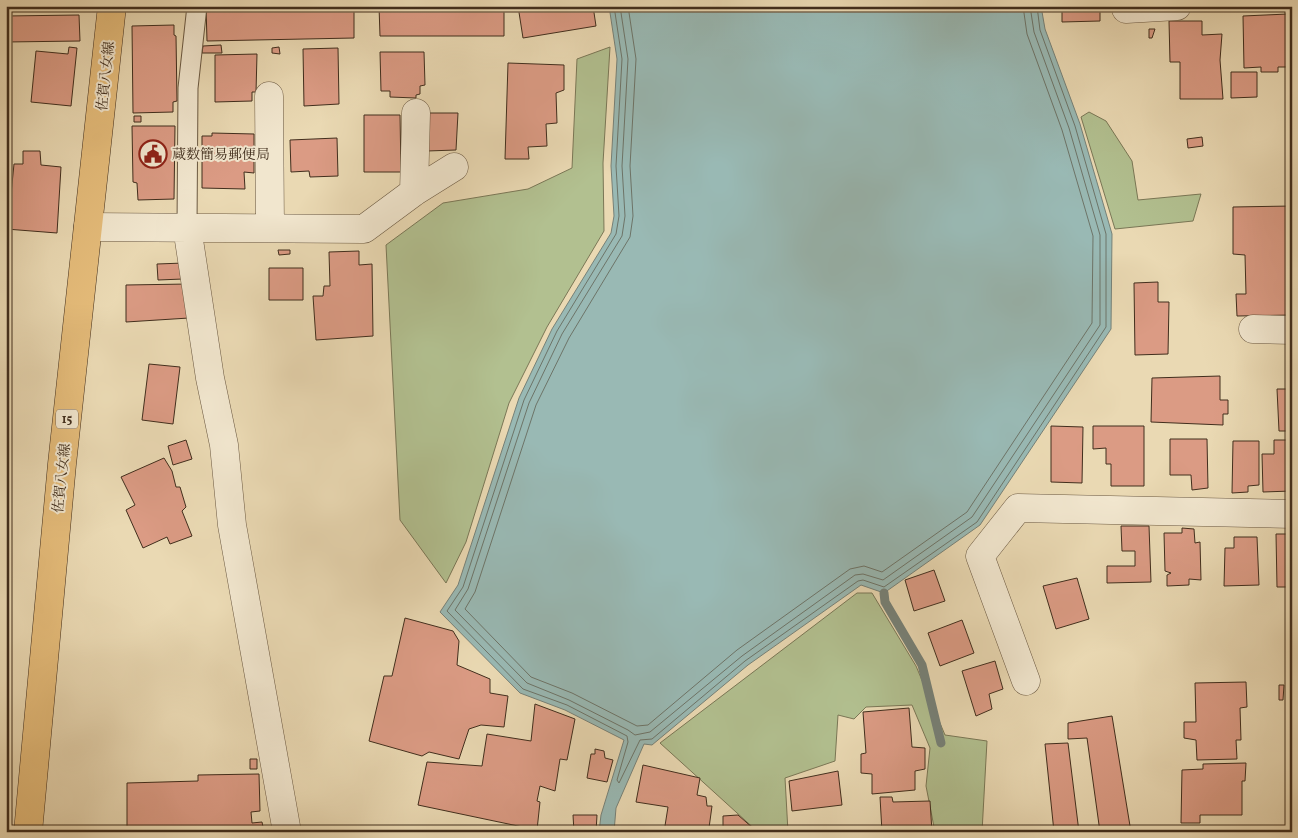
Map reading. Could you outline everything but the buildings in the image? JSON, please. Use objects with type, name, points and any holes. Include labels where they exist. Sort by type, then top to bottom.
[{"type":"main road","name":"佐賀八女線","points":[[28,832],[61,474],[112,6]]},
{"type":"street","points":[[1126,9],[1177,6]]},
{"type":"street","points":[[269,96],[270,228]]},
{"type":"street","points":[[414,192],[416,113]]},
{"type":"street","points":[[88,227],[364,229],[414,192],[454,167]]},
{"type":"street","points":[[187,227],[210,378],[224,445],[232,525],[287,832]]},
{"type":"street","points":[[1253,329],[1292,330]]},
{"type":"street","points":[[1026,681],[980,556],[1018,508],[1292,514]]},
{"type":"lane","points":[[187,227],[188,88],[197,6]]},
{"type":"green space","points":[[610,47],[603,163],[604,231],[547,327],[509,403],[466,542],[446,583],[400,520],[386,245],[443,203],[528,189],[572,168],[577,59]]},
{"type":"green space","points":[[1089,112],[1106,121],[1132,161],[1138,200],[1201,194],[1193,221],[1115,229],[1081,117]]},
{"type":"green space","points":[[857,593],[872,593],[916,666],[945,735],[987,741],[982,832],[935,832],[926,786],[930,748],[912,705],[866,707],[854,719],[838,715],[835,761],[785,778],[788,832],[758,832],[660,743]]},
{"type":"water","points":[[609,6],[1041,6],[1045,29],[1080,124],[1112,234],[1111,329],[980,525],[884,593],[861,585],[748,665],[652,745],[644,744],[616,808],[614,832],[599,832],[601,815],[624,740],[565,710],[520,693],[440,612],[458,585],[519,398],[552,329],[611,233],[614,216],[611,166],[617,59]]},
{"type":"waterway","points":[[884,593],[885,602],[922,665],[941,743]]},
{"type":"place","name":"蔵数簡易郵便局","points":[[153,154]]}]
